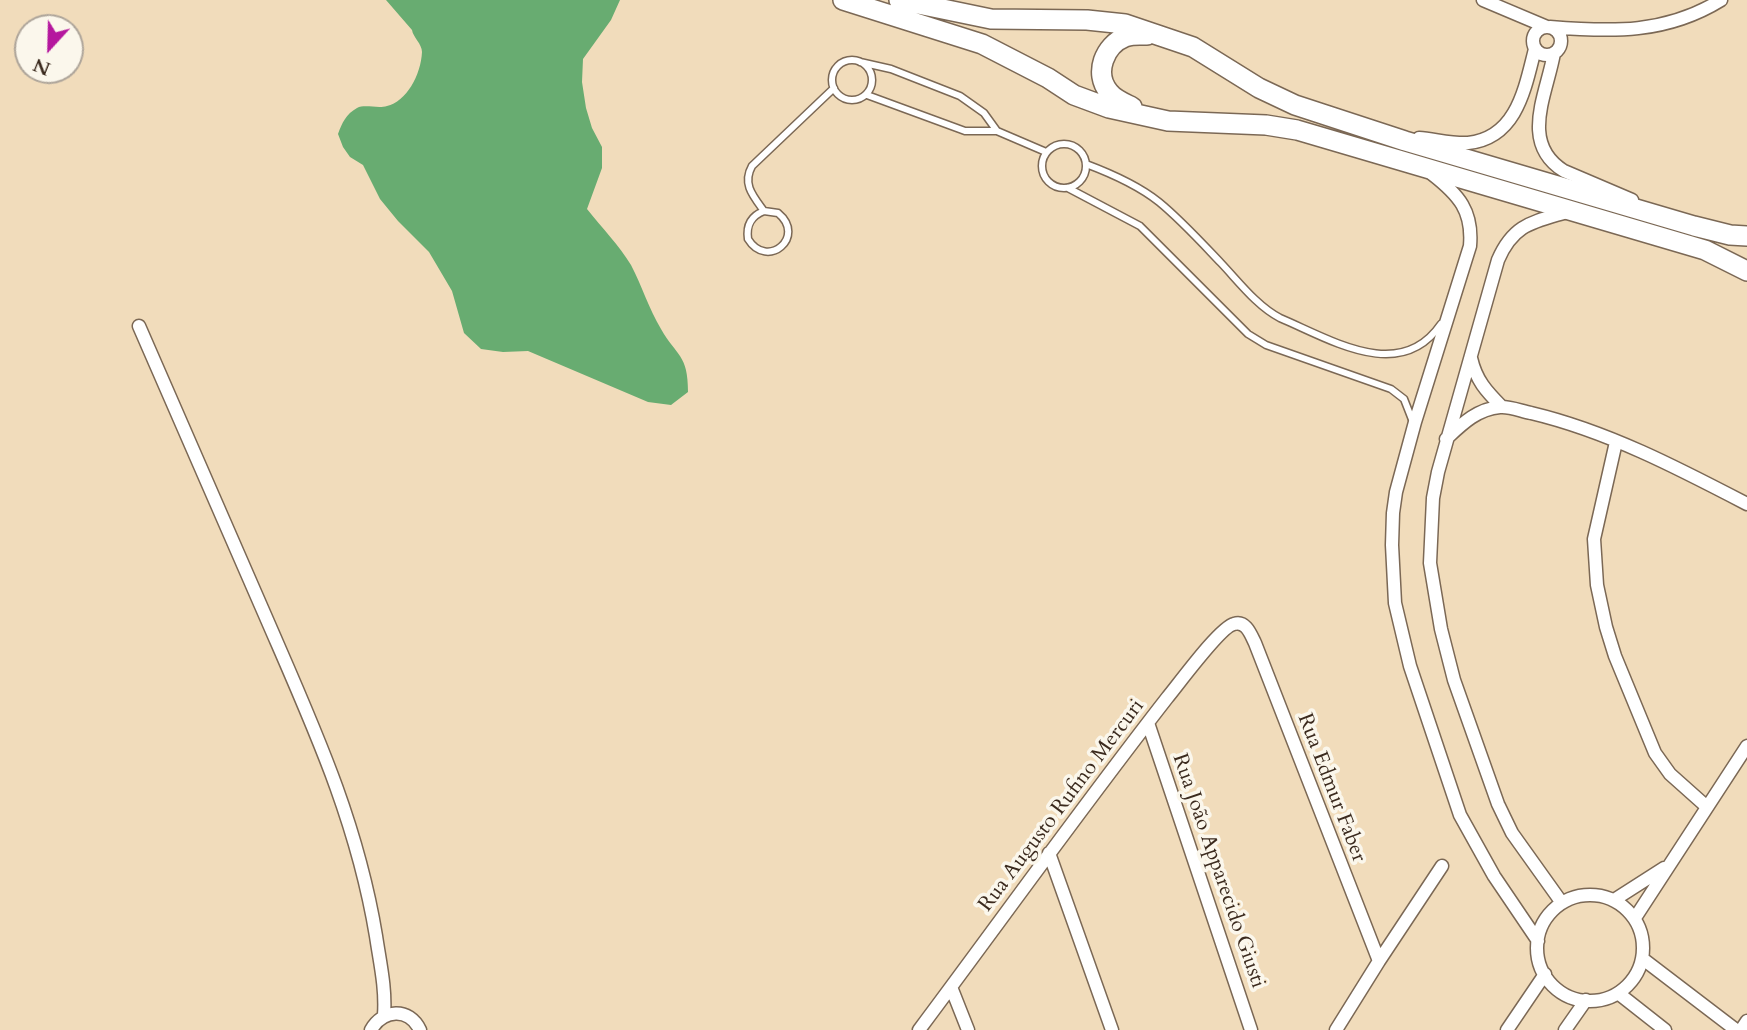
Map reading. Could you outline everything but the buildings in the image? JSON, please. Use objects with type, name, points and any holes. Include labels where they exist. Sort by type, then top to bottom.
[{"type":"main road","points":[[843,0],[982,44],[1048,78],[1074,95],[1109,108],[1168,121],[1266,125],[1297,130],[1705,250],[1747,271]]},
{"type":"main road","points":[[899,0],[991,19],[1087,20],[1125,24],[1193,47],[1259,88],[1295,105],[1694,226],[1730,235],[1747,236]]},
{"type":"main road","points":[[1162,36],[1133,34],[1116,42],[1105,55],[1102,74],[1108,92],[1119,100],[1168,121]]},
{"type":"street","points":[[1483,0],[1549,27],[1591,32],[1616,32],[1668,23],[1721,0]]},
{"type":"street","points":[[1509,12],[1534,46],[1545,55],[1556,52],[1568,40],[1591,32]]},
{"type":"street","points":[[1386,134],[1468,143],[1499,132],[1507,125],[1520,103],[1537,30],[1549,27]]},
{"type":"street","points":[[1549,27],[1560,36],[1538,128],[1542,148],[1547,157],[1564,171],[1694,226]]},
{"type":"street","points":[[1421,165],[1448,186],[1468,214],[1471,230],[1470,246],[1452,308],[1404,460],[1393,513],[1395,603],[1401,633],[1427,720],[1460,815],[1494,876],[1538,941]]},
{"type":"street","points":[[1562,903],[1512,833],[1497,804],[1461,702],[1441,628],[1430,563],[1433,498],[1446,440],[1498,260],[1505,244],[1523,227],[1573,211]]},
{"type":"street","points":[[139,326],[332,771],[345,807],[365,881],[388,1014]]},
{"type":"street","points":[[1470,355],[1481,385],[1502,407]]},
{"type":"street","points":[[1446,440],[1477,413],[1502,407],[1545,416],[1616,442],[1698,478],[1747,504]]},
{"type":"street","points":[[1616,442],[1594,539],[1597,585],[1606,627],[1615,656],[1655,753],[1670,775],[1707,807]]},
{"type":"street","name":"Rua Augusto Rufino Mercuri","points":[[919,1030],[1148,723],[1225,629],[1233,624],[1248,628]]},
{"type":"street","name":"Rua Edmur Faber","points":[[1248,628],[1378,961]]},
{"type":"street","name":"Rua João Apparecido Giusti","points":[[1148,723],[1251,1030]]},
{"type":"street","points":[[1635,918],[1747,746]]},
{"type":"street","points":[[1049,853],[1112,1030]]},
{"type":"street","points":[[1614,900],[1670,864]]},
{"type":"street","points":[[1336,1030],[1378,961],[1442,866]]},
{"type":"street","points":[[1588,895],[1614,900],[1635,918],[1642,938],[1643,959],[1634,978],[1618,993],[1603,999],[1586,1000],[1555,987],[1545,974],[1538,958],[1538,941],[1546,919],[1562,903],[1588,895]]},
{"type":"street","points":[[1643,959],[1739,1030],[1747,1021]]},
{"type":"street","points":[[1507,1030],[1545,974]]},
{"type":"street","points":[[951,987],[968,1030]]},
{"type":"street","points":[[1618,993],[1665,1030]]},
{"type":"street","points":[[1565,1030],[1586,1000]]},
{"type":"street","points":[[371,1030],[388,1014],[405,1014],[419,1027],[434,1030]]},
{"type":"lane","points":[[997,131],[984,113],[960,96],[891,69],[852,60],[838,66],[832,80],[838,95],[853,101],[867,95],[965,131],[997,131],[1046,152]]},
{"type":"lane","points":[[860,62],[871,72],[873,80],[867,95]]},
{"type":"lane","points":[[764,211],[752,218],[747,232],[752,245],[765,252],[784,244],[789,231],[783,218],[764,211],[750,192],[748,174],[752,166],[834,88]]},
{"type":"lane","points":[[1068,188],[1084,177],[1086,164],[1080,150],[1059,144],[1046,152],[1041,167],[1053,186],[1068,188],[1140,226],[1248,334],[1266,345],[1391,389],[1404,399],[1414,425]]},
{"type":"lane","points":[[1086,164],[1156,200],[1270,313],[1363,352],[1388,355],[1406,352],[1423,344],[1437,331],[1452,308]]},
{"type":"green space","points":[[386,0],[620,0],[611,20],[583,59],[582,82],[586,108],[602,147],[602,168],[587,209],[631,265],[657,321],[684,363],[688,392],[671,405],[648,402],[528,351],[481,349],[464,333],[452,291],[429,252],[380,199],[363,165],[350,157],[338,134],[345,119],[357,108],[383,107],[400,99],[419,70],[421,46],[412,30]]}]
